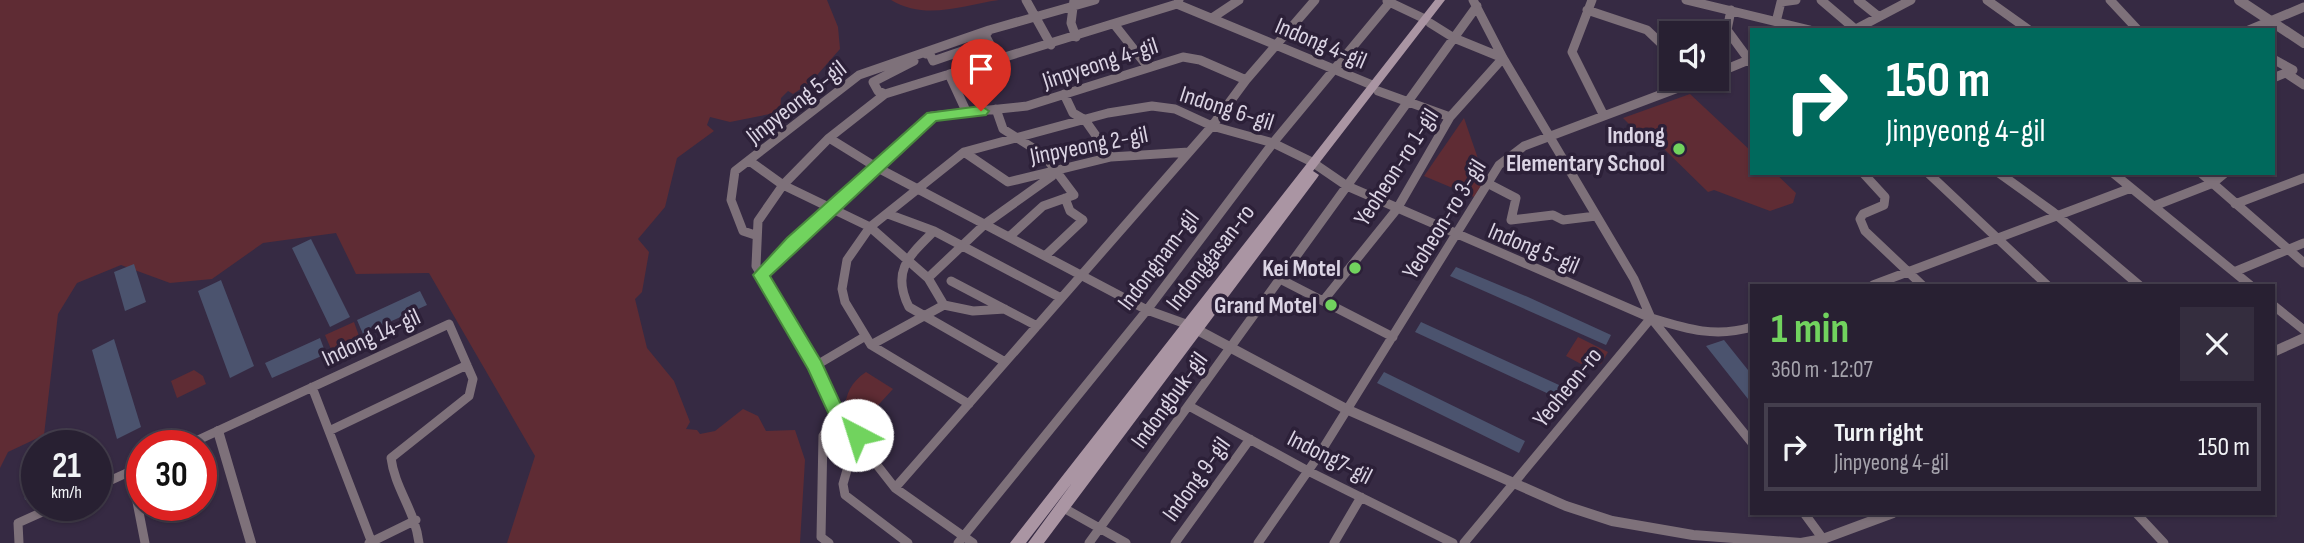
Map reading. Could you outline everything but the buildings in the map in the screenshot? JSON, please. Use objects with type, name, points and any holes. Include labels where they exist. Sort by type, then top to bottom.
[{"type":"main road","name":"Indonggasan-ro","points":[[1017,543],[1191,327],[1428,21],[1448,0]]},
{"type":"main road","name":"Indonggasan-ro","points":[[1428,21],[1435,2]]},
{"type":"main road","name":"Indonggasan-ro","points":[[1035,543],[1191,327]]},
{"type":"street","points":[[1026,0],[1051,45]]},
{"type":"street","name":"Jinpyeong 5-gil","points":[[755,235],[743,231],[743,225],[736,219],[729,191],[735,171],[751,162],[859,75],[1072,4],[1095,0]]},
{"type":"street","points":[[1212,18],[1239,0]]},
{"type":"street","name":"Jinpyeong 2-gil","points":[[895,488],[1212,126],[1246,80],[1315,0]]},
{"type":"street","points":[[1592,0],[1572,52],[1573,59],[1604,116]]},
{"type":"street","points":[[1690,0],[1801,28]]},
{"type":"street","points":[[1776,22],[1781,2],[1796,0]]},
{"type":"street","points":[[1821,0],[1853,28]]},
{"type":"street","points":[[1858,0],[1878,16]]},
{"type":"street","points":[[1856,28],[1911,0]]},
{"type":"street","points":[[1987,0],[2026,28]]},
{"type":"street","points":[[2110,0],[2136,28]]},
{"type":"street","points":[[2239,0],[2304,41]]},
{"type":"street","points":[[2246,0],[2274,21]]},
{"type":"street","points":[[1387,1],[1428,21],[1454,38],[1503,58]]},
{"type":"street","name":"Indongnam-gil","points":[[961,539],[1147,310],[1273,143],[1336,70],[1387,1]]},
{"type":"street","points":[[973,543],[961,539],[895,488],[857,435],[837,414],[815,366],[756,266],[755,235],[766,205],[829,138],[885,94],[1051,45],[1178,2]]},
{"type":"street","name":"Indong 4-gil","points":[[1178,2],[1375,88]]},
{"type":"street","points":[[1475,3],[1503,58],[1634,279],[1651,318],[1750,441]]},
{"type":"street","name":"Indongbuk-gil","points":[[1089,543],[1454,38],[1475,3]]},
{"type":"street","points":[[1072,4],[1076,37]]},
{"type":"street","points":[[2255,28],[2304,7]]},
{"type":"street","points":[[1587,10],[1647,30],[1659,42]]},
{"type":"street","points":[[1729,69],[1750,61],[1727,30],[1731,10]]},
{"type":"street","points":[[1114,24],[1147,66]]},
{"type":"street","points":[[987,34],[998,59]]},
{"type":"street","points":[[885,94],[878,92],[873,82],[929,52]]},
{"type":"street","name":"Jinpyeong 4-gil","points":[[761,275],[932,116],[1027,106],[1147,66],[1183,57],[1200,60],[1246,80]]},
{"type":"street","name":"Yeoheon-ro 1-gil","points":[[1323,301],[1397,209],[1450,117],[1503,58]]},
{"type":"street","points":[[2275,60],[2293,69],[2275,77]]},
{"type":"street","points":[[2286,73],[2304,85]]},
{"type":"street","points":[[949,74],[967,113]]},
{"type":"street","points":[[1375,88],[1450,117]]},
{"type":"street","name":"Yeoheon-ro 3-gil","points":[[1346,409],[1499,165],[1515,150],[1669,91]]},
{"type":"street","points":[[1064,94],[1073,113],[1085,120],[1111,158]]},
{"type":"street","name":"Indong 6-gil","points":[[917,189],[964,152],[1016,136],[1152,106],[1175,109],[1212,126],[1273,143],[1316,164]]},
{"type":"street","points":[[996,110],[1003,130],[1031,142],[1059,171],[1070,196],[1070,211],[1083,220],[1045,256]]},
{"type":"street","points":[[829,138],[876,167],[1147,310],[1191,327],[1346,409],[1566,506],[1612,521],[1694,539],[1774,543],[1801,543],[1823,539],[1888,515]]},
{"type":"street","name":"Jinpyeong 2-gil","points":[[964,152],[1008,182],[1111,158],[1189,152]]},
{"type":"street","points":[[751,162],[783,185],[870,227],[928,278],[944,305]]},
{"type":"street","name":"Indong 5-gil","points":[[1316,164],[1347,186],[1455,236],[1651,318],[1701,333],[1731,333],[1750,328]]},
{"type":"street","points":[[928,278],[985,224],[1030,189],[1059,171]]},
{"type":"street","points":[[1865,175],[1885,197],[1884,205],[1863,214],[1860,219],[1865,231],[1921,284]]},
{"type":"street","points":[[1930,175],[2046,284]]},
{"type":"street","points":[[2002,175],[2057,215],[2138,284]]},
{"type":"street","points":[[2115,175],[2249,284]]},
{"type":"street","points":[[2203,175],[2287,251],[2304,263]]},
{"type":"street","points":[[2154,205],[2213,183],[2223,175]]},
{"type":"street","points":[[2235,204],[2304,178]]},
{"type":"street","points":[[1489,184],[1516,198],[1511,220],[1553,215],[1563,220],[1596,216]]},
{"type":"street","points":[[1876,284],[2131,188]]},
{"type":"street","points":[[917,189],[870,227],[847,260],[842,289],[845,302],[867,341],[969,404]]},
{"type":"street","points":[[1009,237],[1043,206],[1070,196]]},
{"type":"street","points":[[888,214],[934,231],[961,248],[1061,298]]},
{"type":"street","points":[[934,231],[906,260],[898,280],[909,307],[1005,362]]},
{"type":"street","points":[[2234,272],[2304,243]]},
{"type":"street","points":[[1280,279],[1393,337]]},
{"type":"street","points":[[951,281],[1037,326]]},
{"type":"street","points":[[815,366],[944,305],[973,311],[1005,309]]},
{"type":"street","points":[[2275,307],[2304,330]]},
{"type":"street","name":"Yeoheon-ro","points":[[1464,543],[1651,318]]},
{"type":"street","name":"Indong 14-gil","points":[[416,520],[371,543],[312,387],[449,324],[473,379],[469,396],[391,458],[393,473],[416,520],[419,543]]},
{"type":"street","points":[[2275,351],[2304,338]]},
{"type":"street","points":[[329,430],[467,365]]},
{"type":"street","points":[[251,543],[218,431],[312,387]]},
{"type":"street","name":"Indong7-gil","points":[[1189,406],[1308,471],[1453,543]]},
{"type":"street","points":[[1258,543],[1308,471],[1346,409]]},
{"type":"street","points":[[822,541],[823,436],[837,414]]},
{"type":"street","points":[[857,435],[844,484],[845,495],[908,543]]},
{"type":"street","name":"Indong 9-gil","points":[[1175,543],[1250,439]]},
{"type":"street","points":[[1334,543],[1360,497]]},
{"type":"street","points":[[1062,507],[1126,543]]},
{"type":"street","points":[[1805,515],[1823,539]]},
{"type":"street","points":[[2138,515],[2164,543]]},
{"type":"street","points":[[19,543],[18,523],[22,521]]},
{"type":"street","points":[[141,521],[145,543]]},
{"type":"shaded area","points":[[0,0],[827,0],[838,27],[840,49],[811,82],[793,94],[788,91],[781,98],[780,112],[730,122],[710,117],[707,125],[714,131],[677,158],[665,207],[638,239],[649,252],[642,292],[635,299],[647,348],[674,381],[690,422],[686,429],[697,430],[700,434],[715,431],[743,409],[758,416],[766,431],[795,430],[805,460],[800,543],[507,543],[535,456],[429,273],[356,274],[336,233],[263,243],[212,279],[170,283],[121,265],[77,283],[58,314],[45,430],[21,430],[21,446],[8,452],[0,468]]},
{"type":"shaded area","points":[[891,0],[999,0],[931,11],[918,10]]},
{"type":"shaded area","points":[[1690,94],[1750,150],[1750,175],[1777,175],[1796,193],[1793,203],[1770,211],[1714,190],[1708,192],[1662,147],[1654,149],[1623,118]]},
{"type":"shaded area","points":[[1464,118],[1485,179],[1474,197],[1424,176]]},
{"type":"shaded area","points":[[354,322],[359,336],[331,349],[325,335]]},
{"type":"shaded area","points":[[1578,337],[1608,352],[1601,364],[1593,359],[1581,364],[1566,356]]},
{"type":"shaded area","points":[[194,370],[203,376],[206,384],[177,398],[171,381]]},
{"type":"shaded area","points":[[866,372],[893,389],[858,427],[846,420],[846,399],[851,387]]},
{"type":"place","name":"Indong Elementary School","points":[[1679,149]]},
{"type":"place","name":"Kei Motel","points":[[1355,268]]},
{"type":"place","name":"Grand Motel","points":[[1331,305]]},
{"type":"route","points":[[857,435],[837,414],[815,366],[761,275],[792,243],[932,116],[947,112],[981,111]]}]
